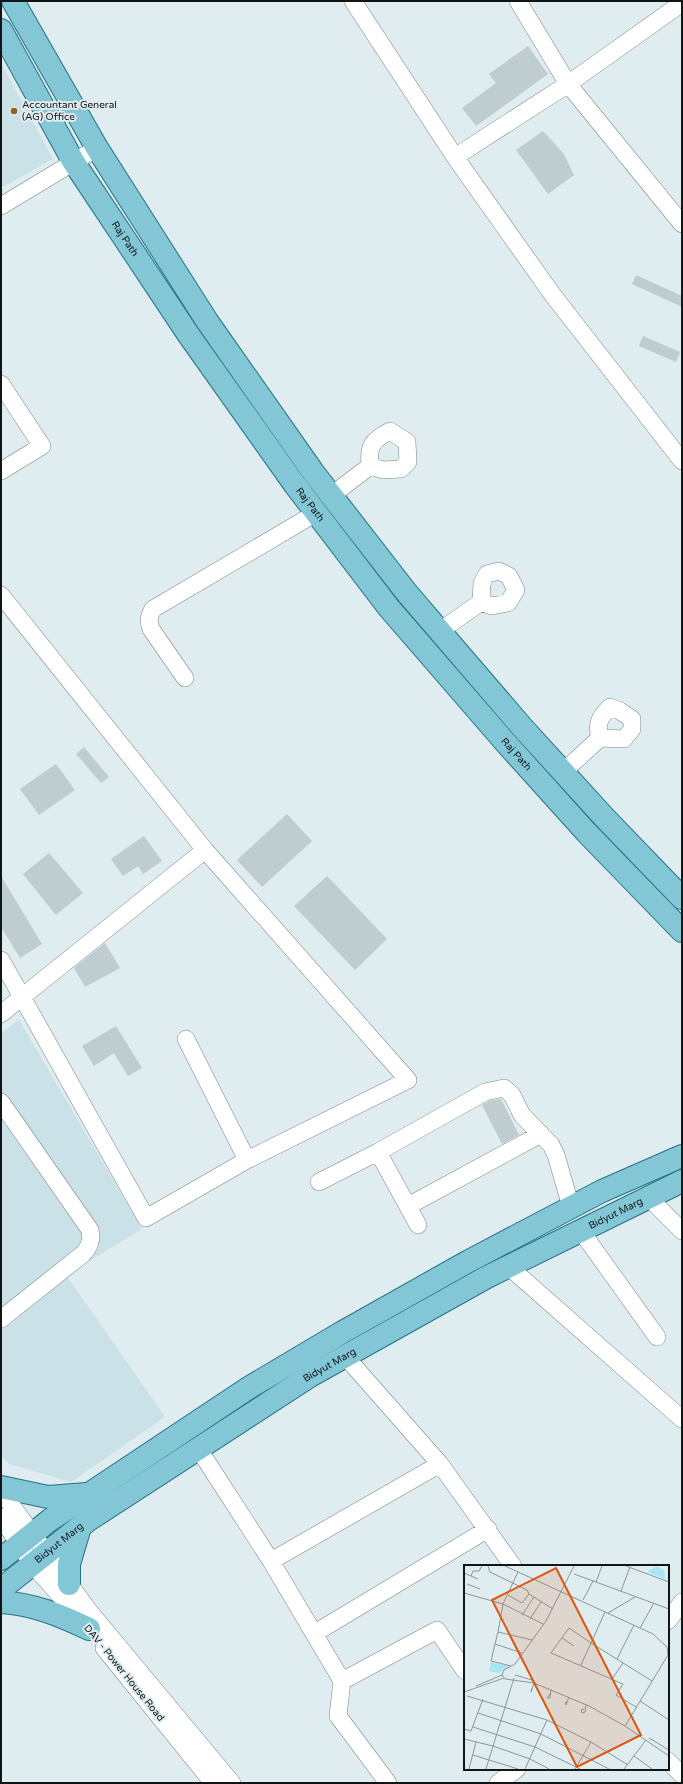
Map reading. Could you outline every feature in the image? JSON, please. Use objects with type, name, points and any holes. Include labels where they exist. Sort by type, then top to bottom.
[{"type":"main road","points":[[13,1],[97,148],[207,321],[332,495],[407,593],[440,631],[563,772],[682,898]]},
{"type":"main road","name":"Raj Path","points":[[1,30],[73,160],[188,334],[316,513],[389,608],[505,742],[587,832],[682,931]]},
{"type":"main road","points":[[1,1559],[50,1520],[250,1387],[334,1336],[469,1261],[571,1207],[602,1191],[682,1156]]},
{"type":"main road","name":"Bidyut Marg","points":[[1,1589],[80,1526],[310,1376],[508,1266],[682,1180]]},
{"type":"main road","points":[[1,1487],[48,1497],[89,1494]]},
{"type":"main road","points":[[69,1584],[70,1564],[80,1526]]},
{"type":"main road","points":[[1,1602],[23,1604],[56,1613],[89,1629]]},
{"type":"street","points":[[353,1],[455,157],[552,294],[682,461]]},
{"type":"street","points":[[518,1],[568,84],[682,224]]},
{"type":"street","points":[[455,157],[568,84],[682,3]]},
{"type":"street","points":[[1,206],[73,160],[97,148]]},
{"type":"street","points":[[1,384],[42,446],[1,471]]},
{"type":"street","points":[[332,495],[370,466]]},
{"type":"street","points":[[185,678],[151,629],[148,622],[153,609],[316,513]]},
{"type":"street","points":[[1,960],[146,1218],[247,1160],[408,1080],[205,850],[2,598]]},
{"type":"street","points":[[440,631],[481,602]]},
{"type":"street","points":[[563,772],[600,738]]},
{"type":"street","points":[[1,1014],[205,850]]},
{"type":"street","points":[[186,1039],[247,1160]]},
{"type":"street","points":[[319,1182],[378,1152],[485,1092],[504,1088],[508,1091],[522,1115],[542,1134],[556,1155],[571,1207]]},
{"type":"street","points":[[1,1102],[90,1230],[92,1237],[91,1243],[83,1254],[1,1319]]},
{"type":"street","points":[[408,1206],[542,1134]]},
{"type":"street","points":[[378,1152],[418,1225]]},
{"type":"street","points":[[648,1197],[682,1231]]},
{"type":"street","points":[[580,1231],[657,1337]]},
{"type":"street","points":[[508,1266],[682,1419]]},
{"type":"street","points":[[345,1356],[440,1464],[512,1565]]},
{"type":"street","points":[[198,1448],[271,1561],[342,1682],[338,1716],[388,1783]]},
{"type":"street","points":[[271,1561],[440,1464]]},
{"type":"street","points":[[1,1491],[26,1540],[40,1559]]},
{"type":"street","points":[[1,1517],[26,1540]]},
{"type":"street","points":[[314,1633],[488,1530]]},
{"type":"street","name":"DAV - Power House Road","points":[[40,1559],[69,1584],[89,1611],[232,1783]]},
{"type":"street","name":"DAV - Power House Road","points":[[40,1559],[89,1629],[213,1783]]},
{"type":"street","points":[[669,1620],[682,1602]]},
{"type":"street","points":[[342,1682],[437,1630],[464,1670]]},
{"type":"street","points":[[669,1762],[682,1775]]},
{"type":"street","points":[[498,1783],[516,1770]]},
{"type":"shaded area","name":"Accountant General (AG) Office","points":[[1,63],[53,159],[1,188]]},
{"type":"shaded area","points":[[19,1020],[142,1229],[66,1275],[165,1417],[71,1482],[9,1464],[1,1455],[1,1034]]},
{"type":"building","points":[[528,46],[548,74],[476,126],[462,108],[496,83],[489,74]]},
{"type":"building","points":[[543,131],[564,154],[574,175],[548,194],[516,150]]},
{"type":"building","points":[[636,275],[682,296],[682,307],[632,284]]},
{"type":"building","points":[[643,336],[680,352],[676,362],[639,346]]},
{"type":"building","points":[[84,747],[109,777],[101,783],[76,754]]},
{"type":"building","points":[[56,764],[75,790],[39,815],[20,789]]},
{"type":"building","points":[[287,814],[312,841],[262,887],[237,860]]},
{"type":"building","points":[[144,836],[162,861],[143,874],[138,866],[123,876],[111,859]]},
{"type":"building","points":[[49,853],[83,893],[56,915],[23,874]]},
{"type":"building","points":[[1,876],[42,944],[20,958],[1,927]]},
{"type":"building","points":[[327,876],[387,939],[355,970],[294,906]]},
{"type":"building","points":[[105,943],[120,968],[85,987],[74,968]]},
{"type":"building","points":[[116,1026],[142,1068],[128,1076],[114,1053],[94,1066],[82,1046]]},
{"type":"building","points":[[501,1099],[519,1135],[502,1144],[482,1105],[489,1101]]},
{"type":"place","name":"Accountant General (AG) Office","points":[[14,111]]}]
